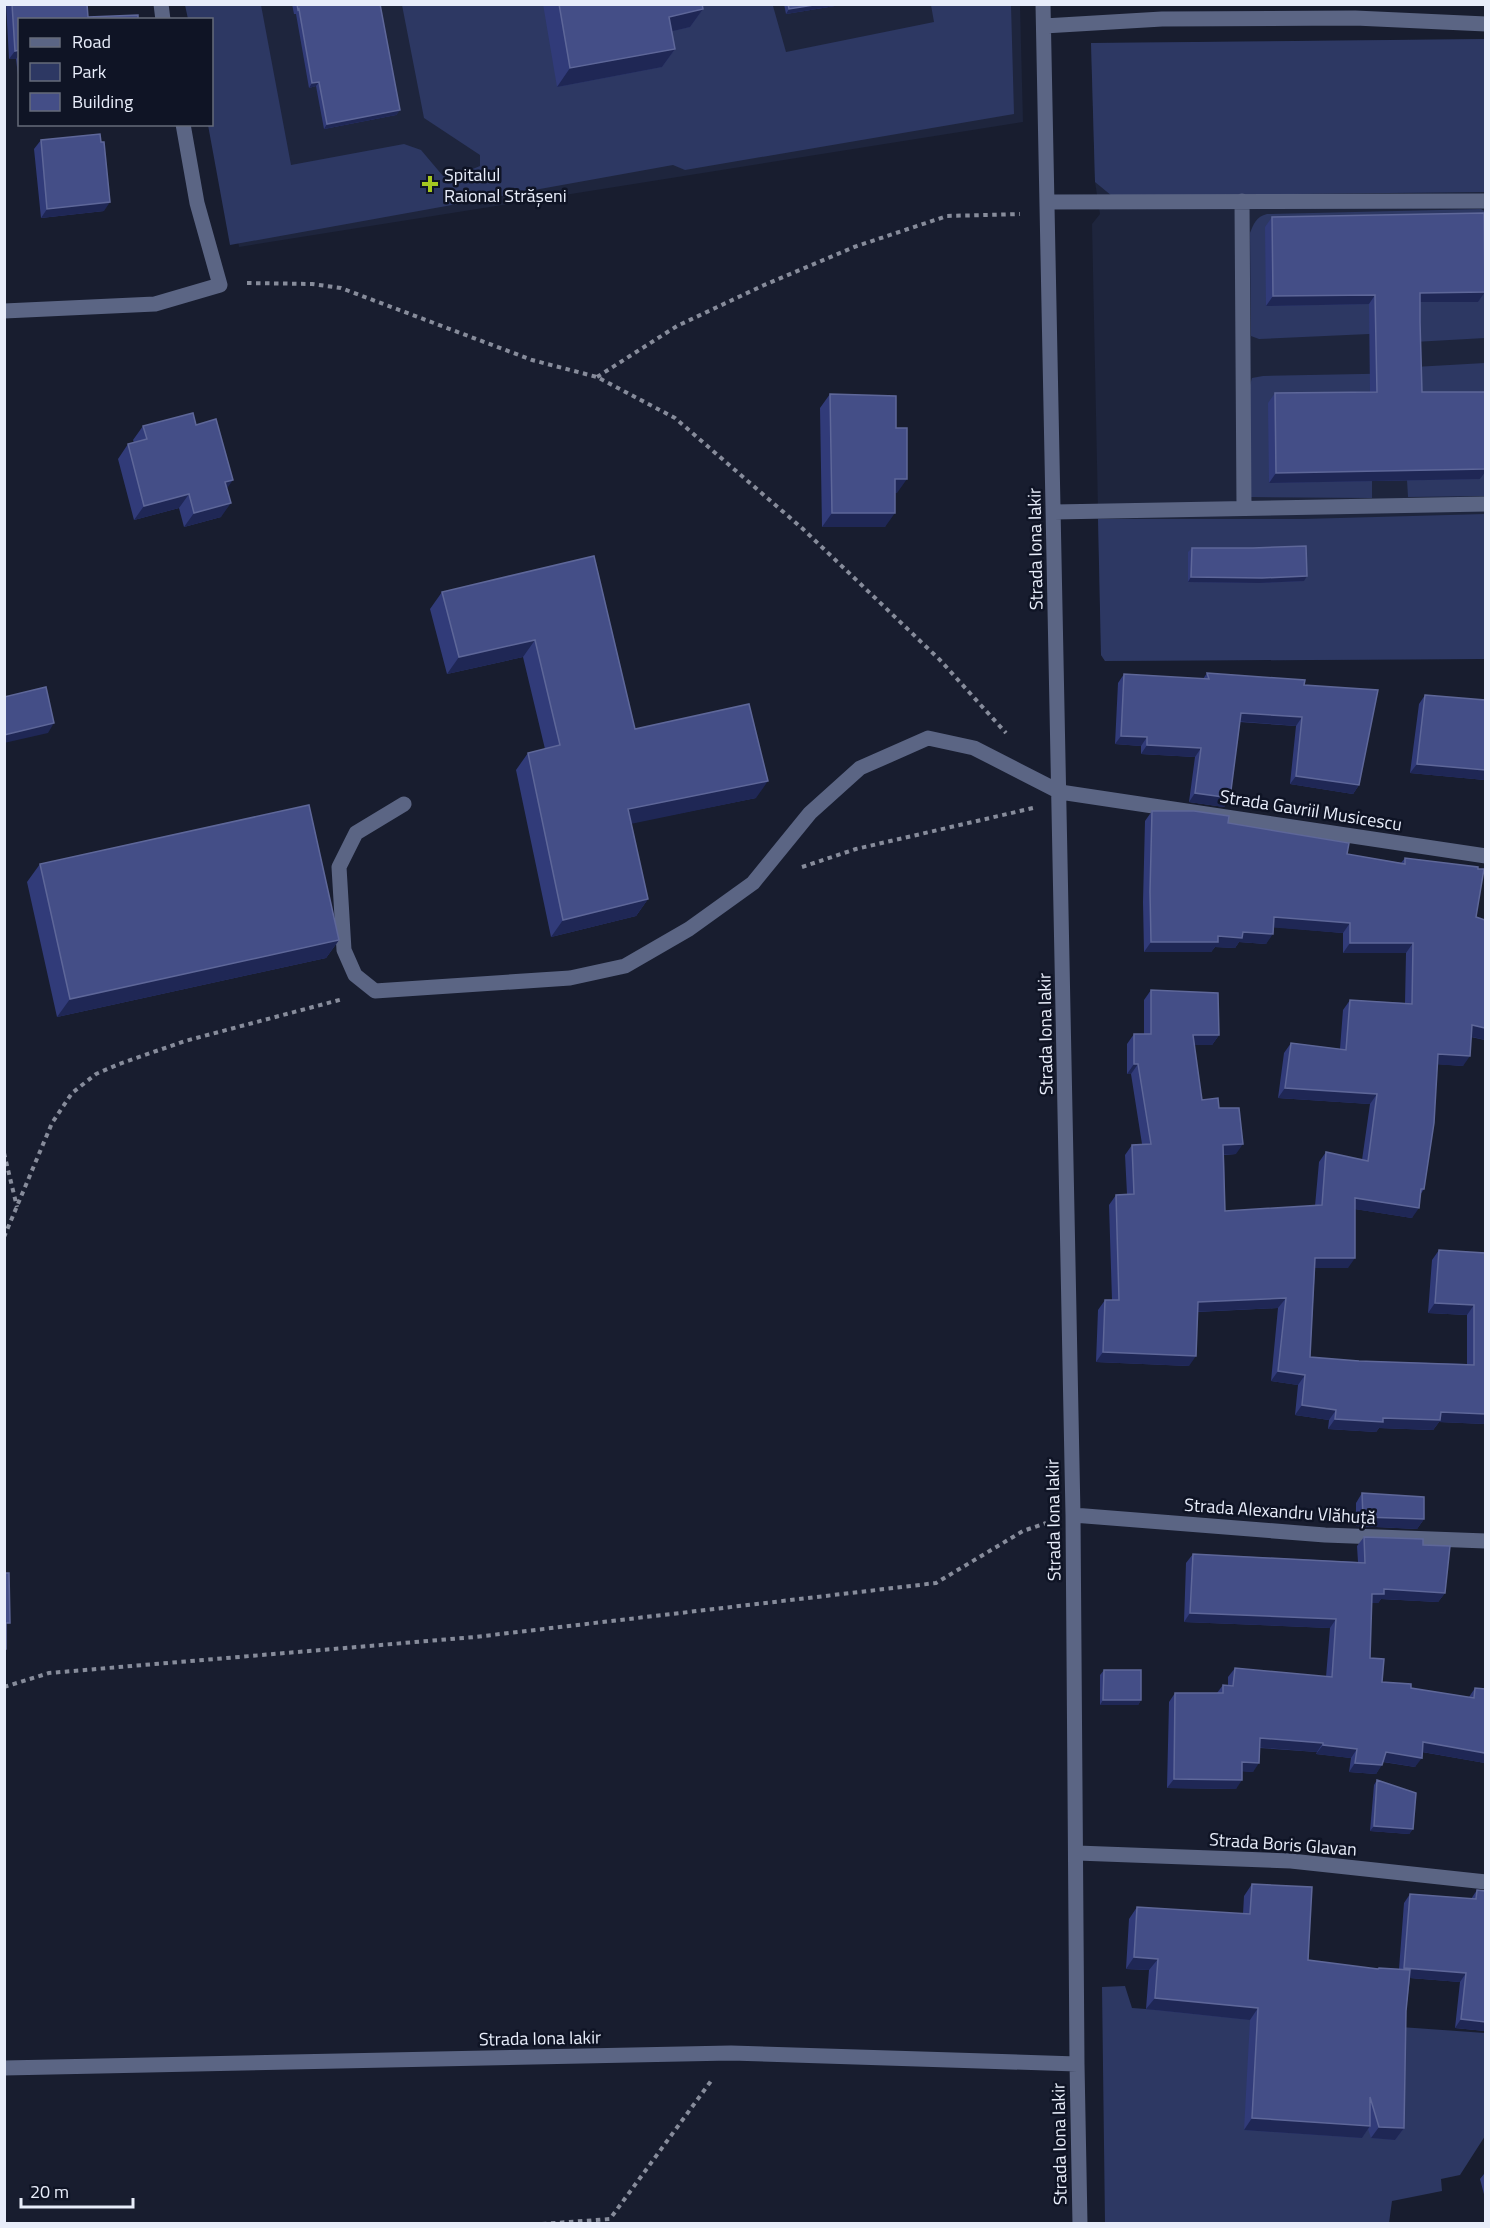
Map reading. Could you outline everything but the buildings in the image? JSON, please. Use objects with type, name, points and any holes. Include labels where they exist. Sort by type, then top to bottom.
[{"type":"street","name":"Strada Iona Iakir","points":[[1043,4],[1073,1515],[1080,2223]]},
{"type":"street","points":[[1044,26],[1162,19],[1355,18],[1485,24]]},
{"type":"street","points":[[4,311],[155,304],[220,285],[197,203],[183,126]]},
{"type":"street","points":[[1048,208],[1242,201],[1485,201]]},
{"type":"street","points":[[1242,201],[1244,508]]},
{"type":"street","points":[[1054,512],[1485,504]]},
{"type":"street","name":"Strada Gavriil Musicescu","points":[[375,991],[570,978],[625,966],[689,929],[753,883],[810,813],[860,768],[928,738],[974,748],[1060,797],[1485,856]]},
{"type":"street","points":[[375,991],[355,975],[344,950],[339,867],[356,833],[404,804]]},
{"type":"street","name":"Strada Alexandru Vlăhuță","points":[[1073,1515],[1325,1535],[1485,1541]]},
{"type":"street","name":"Strada Boris Glavan","points":[[1077,1853],[1291,1861],[1485,1882]]},
{"type":"street","name":"Strada Iona Iakir","points":[[4,2068],[731,2053],[1077,2064]]},
{"type":"path","points":[[597,376],[677,326],[762,286],[854,247],[947,216],[1048,208]]},
{"type":"path","points":[[220,285],[312,284],[341,288],[532,360],[597,376],[675,418],[794,521],[940,660],[1012,739]]},
{"type":"path","points":[[753,883],[856,849],[1060,797]]},
{"type":"path","points":[[4,1237],[52,1123],[72,1093],[96,1074],[185,1041],[375,991]]},
{"type":"path","points":[[4,1152],[17,1209]]},
{"type":"path","points":[[4,1687],[49,1673],[475,1636],[936,1583],[1023,1530],[1073,1515]]},
{"type":"path","points":[[542,2223],[610,2219],[731,2053]]},
{"type":"shaded area","name":"Spitalul Raional Strășeni","points":[[198,5],[1020,5],[1023,122],[239,247],[213,92],[213,18],[210,18]]},
{"type":"shaded area","points":[[1485,39],[1485,659],[1105,661],[1101,655],[1092,224],[1100,214],[1095,182],[1091,43]]},
{"type":"green space","name":"Spitalul Raional Strășeni","points":[[185,5],[261,5],[291,165],[404,144],[421,150],[443,176],[453,177],[480,166],[480,155],[424,118],[402,5],[784,5],[773,6],[786,52],[934,22],[931,5],[1011,5],[1014,114],[685,170],[673,165],[230,245],[208,126],[213,126],[213,18],[188,18]]},
{"type":"green space","points":[[1485,39],[1485,192],[1112,196],[1095,182],[1091,43]]},
{"type":"green space","points":[[1481,209],[1486,212],[1485,338],[1414,342],[1413,332],[1259,339],[1251,336],[1250,233],[1254,223],[1260,217],[1267,214]]},
{"type":"green space","points":[[1485,363],[1485,496],[1408,497],[1407,480],[1372,481],[1372,498],[1250,497],[1250,385],[1252,378],[1414,373],[1414,367]]},
{"type":"green space","points":[[1485,514],[1485,659],[1105,661],[1101,655],[1098,519],[1303,519]]},
{"type":"green space","points":[[1125,1986],[1132,2008],[1485,2033],[1485,2136],[1460,2175],[1441,2179],[1442,2191],[1392,2201],[1389,2223],[1105,2223],[1102,1987]]},
{"type":"place","name":"Spitalul Raional Strășeni","points":[[430,184]]}]
